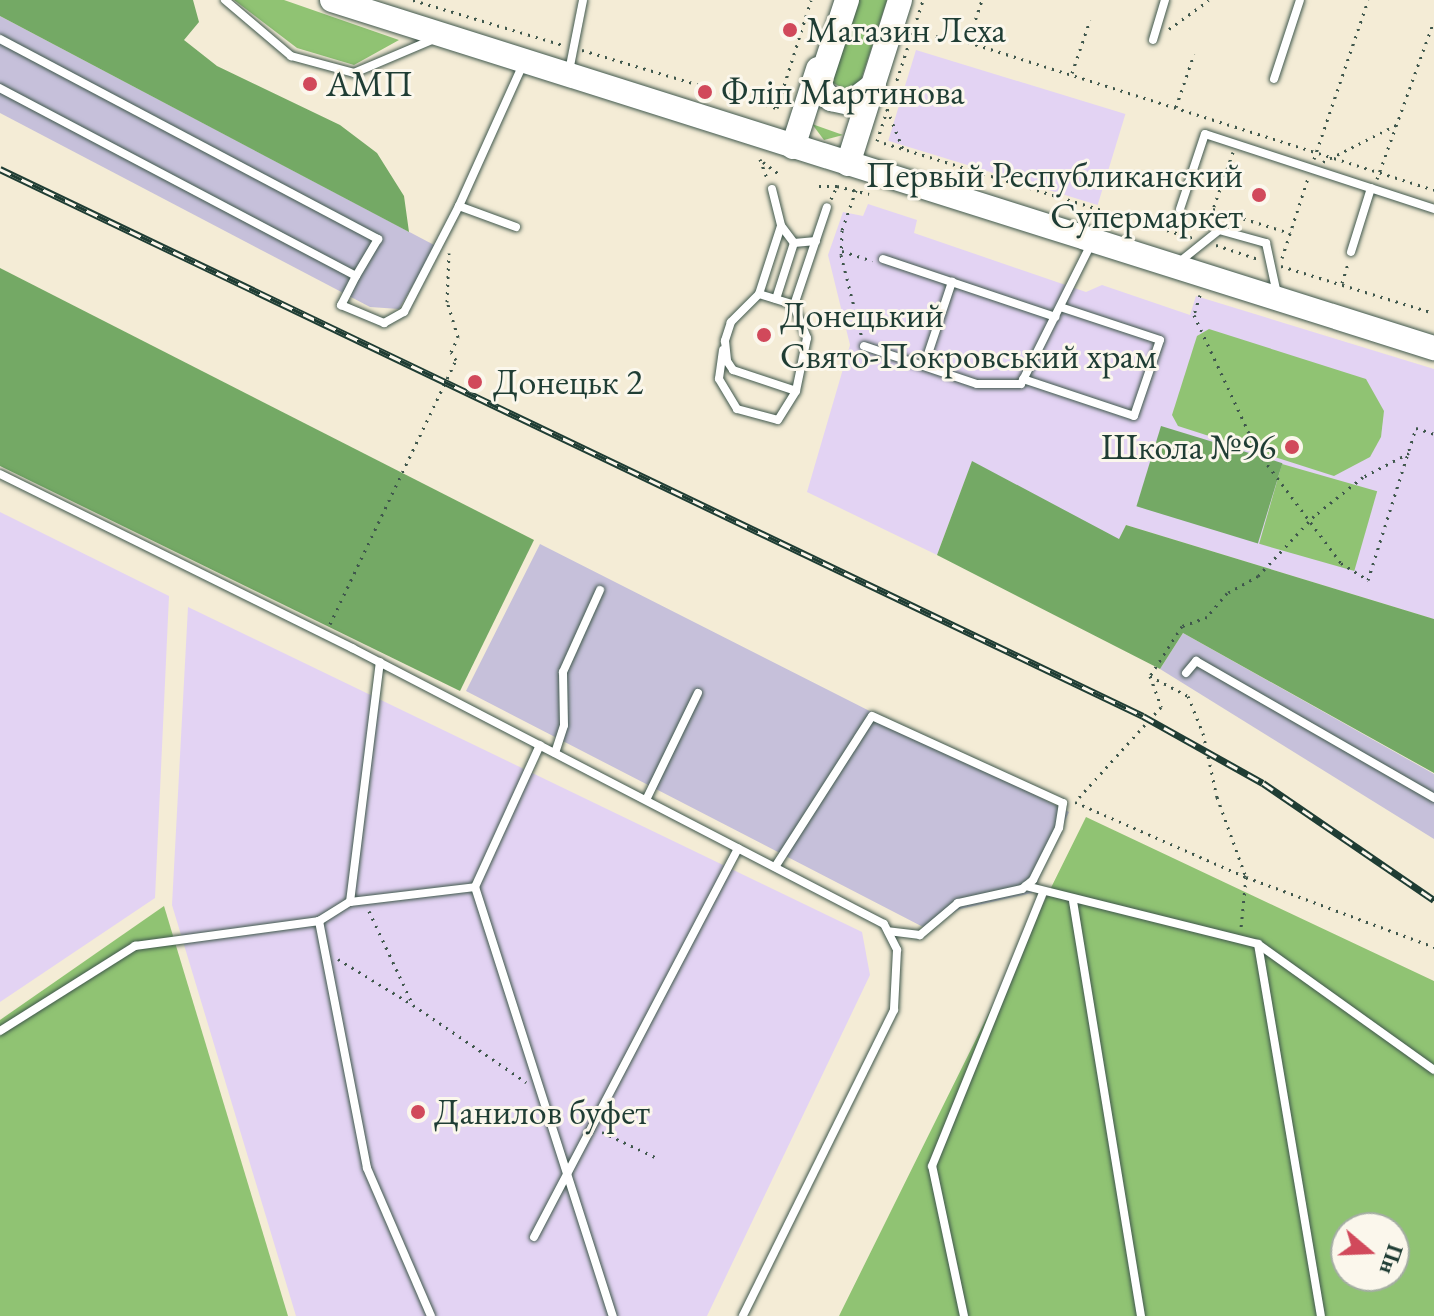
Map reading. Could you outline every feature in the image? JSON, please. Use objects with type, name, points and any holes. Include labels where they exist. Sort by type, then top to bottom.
[{"type":"main road","points":[[332,0],[793,147],[843,175],[1092,241],[1434,348]]},
{"type":"main road","points":[[793,147],[840,0]]},
{"type":"main road","points":[[847,0],[820,82],[823,92],[831,99],[850,103],[874,85]]},
{"type":"main road","points":[[843,175],[900,0]]},
{"type":"lane","points":[[225,0],[291,56],[354,73],[443,35]]},
{"type":"lane","points":[[569,75],[583,0]]},
{"type":"lane","points":[[1153,40],[1165,0]]},
{"type":"lane","points":[[1274,79],[1300,0]]},
{"type":"lane","points":[[0,39],[378,239],[341,305],[384,323],[404,312],[459,206],[524,61]]},
{"type":"lane","points":[[0,88],[356,276]]},
{"type":"lane","points":[[1180,209],[1205,134],[1434,209]]},
{"type":"lane","points":[[1351,252],[1371,188]]},
{"type":"lane","points":[[772,189],[781,226],[794,243]]},
{"type":"lane","points":[[459,206],[516,227]]},
{"type":"lane","points":[[781,226],[759,294],[741,307],[725,341],[719,379],[737,409],[778,420],[796,391],[807,338],[794,305],[827,207]]},
{"type":"lane","points":[[1173,266],[1219,230],[1266,243],[1276,265],[1278,299]]},
{"type":"lane","points":[[794,243],[816,241]]},
{"type":"lane","points":[[864,346],[977,384],[1021,384],[1092,241]]},
{"type":"lane","points":[[776,299],[794,243]]},
{"type":"lane","points":[[883,259],[1055,317]]},
{"type":"lane","points":[[924,366],[952,282]]},
{"type":"lane","points":[[759,294],[794,305]]},
{"type":"lane","points":[[1023,379],[1134,416],[1160,340],[1060,307]]},
{"type":"lane","points":[[725,341],[733,370],[796,391]]},
{"type":"lane","points":[[0,474],[380,662],[884,924],[897,950],[894,1010],[743,1316]]},
{"type":"lane","points":[[555,753],[564,725],[563,672],[600,590]]},
{"type":"lane","points":[[1186,673],[1196,661],[1434,798]]},
{"type":"lane","points":[[350,902],[380,662]]},
{"type":"lane","points":[[646,800],[698,693]]},
{"type":"lane","points":[[775,867],[872,716],[1063,803],[1075,802]]},
{"type":"lane","points":[[540,745],[475,887],[613,1316]]},
{"type":"lane","points":[[1026,886],[1059,828],[1063,803]]},
{"type":"lane","points":[[534,1237],[738,848]]},
{"type":"lane","points":[[888,931],[920,935],[958,903],[1026,886],[1073,901],[1258,944],[1434,1070]]},
{"type":"lane","points":[[0,1031],[135,946],[319,921],[350,902],[475,887]]},
{"type":"lane","points":[[964,1316],[932,1166],[1043,892]]},
{"type":"lane","points":[[1073,901],[1141,1316]]},
{"type":"lane","points":[[319,921],[367,1168],[431,1316]]},
{"type":"lane","points":[[1258,944],[1321,1316]]},
{"type":"path","points":[[413,0],[777,108],[811,0]]},
{"type":"path","points":[[877,141],[923,0]]},
{"type":"path","points":[[968,42],[982,0]]},
{"type":"path","points":[[1153,40],[1209,0]]},
{"type":"path","points":[[1276,265],[1290,233],[1368,0]]},
{"type":"path","points":[[1071,75],[1090,20]]},
{"type":"path","points":[[1371,188],[1380,173],[1434,21]]},
{"type":"path","points":[[912,32],[968,42],[1434,190]]},
{"type":"path","points":[[1176,108],[1194,54]]},
{"type":"path","points":[[887,109],[903,149]]},
{"type":"path","points":[[1310,169],[1398,124]]},
{"type":"path","points":[[884,143],[1434,313]]},
{"type":"path","points":[[1236,144],[1213,209],[1290,233]]},
{"type":"path","points":[[772,189],[760,159],[779,174]]},
{"type":"path","points":[[819,186],[843,175]]},
{"type":"path","points":[[843,175],[856,190],[869,194]]},
{"type":"path","points":[[827,207],[843,175]]},
{"type":"path","points":[[856,190],[842,230],[842,251],[864,346]]},
{"type":"path","points":[[324,634],[456,360],[451,352],[458,337],[447,302],[449,249]]},
{"type":"path","points":[[842,251],[881,264],[883,259]]},
{"type":"path","points":[[1342,285],[1351,252]]},
{"type":"path","points":[[1201,293],[1194,315],[1258,452],[1341,563],[1368,580],[1416,428],[1434,434]]},
{"type":"path","points":[[1150,676],[1188,696],[1246,877],[1239,940]]},
{"type":"path","points":[[1246,877],[1434,947]]},
{"type":"path","points":[[364,900],[413,1005]]},
{"type":"path","points":[[324,951],[413,1005],[541,1092]]},
{"type":"path","points":[[592,1127],[659,1159]]},
{"type":"shaded area","points":[[0,16],[436,246],[399,309],[370,307],[0,113]]},
{"type":"shaded area","points":[[916,50],[1125,114],[1098,205],[888,141]]},
{"type":"shaded area","points":[[868,204],[917,220],[914,233],[1086,292],[1102,285],[1190,315],[1196,296],[1434,369],[1434,619],[1126,525],[1119,540],[972,462],[937,555],[807,492],[850,345],[828,255],[843,212],[863,216]]},
{"type":"shaded area","points":[[0,512],[169,596],[155,898],[0,1002]]},
{"type":"shaded area","points":[[540,544],[1069,812],[1032,893],[960,909],[925,928],[466,691]]},
{"type":"shaded area","points":[[188,607],[862,932],[870,975],[707,1316],[296,1316],[172,905]]},
{"type":"shaded area","points":[[1183,633],[1434,774],[1434,839],[1160,669]]},
{"type":"green space","points":[[0,0],[193,0],[199,22],[184,40],[217,66],[340,125],[377,153],[404,196],[409,232],[0,16]]},
{"type":"green space","points":[[234,0],[284,0],[399,40],[354,65],[297,48]]},
{"type":"green space","points":[[854,0],[887,0],[859,86],[851,92],[831,82]]},
{"type":"green space","points":[[812,124],[843,135],[824,140]]},
{"type":"green space","points":[[0,268],[534,540],[460,691],[0,466]]},
{"type":"green space","points":[[1209,329],[1366,379],[1384,411],[1381,437],[1370,457],[1334,476],[1178,426],[1172,415],[1197,336]]},
{"type":"green space","points":[[1161,426],[1282,463],[1258,543],[1136,506]]},
{"type":"green space","points":[[972,461],[1119,539],[1126,525],[1434,619],[1434,773],[1183,633],[1160,669],[937,555]]},
{"type":"green space","points":[[1282,464],[1377,491],[1354,571],[1259,544]]},
{"type":"green space","points":[[1086,817],[1434,981],[1434,1316],[839,1316]]},
{"type":"green space","points":[[164,906],[288,1316],[0,1316],[0,1020]]},
{"type":"railway","points":[[0,169],[1143,716],[1263,783],[1434,900]]},
{"type":"place","name":"Магазин Леха","points":[[790,30]]},
{"type":"place","name":"АМП","points":[[310,84]]},
{"type":"place","name":"Фліп Мартинова","points":[[705,92]]},
{"type":"place","name":"Первый Республиканский Супермаркет","points":[[1259,195]]},
{"type":"place","name":"Донецький Свято-Покровський храм","points":[[764,335]]},
{"type":"place","name":"Донецьк 2","points":[[475,382]]},
{"type":"place","name":"Школа №96","points":[[1292,447]]},
{"type":"place","name":"Данилов буфет","points":[[418,1112]]}]
